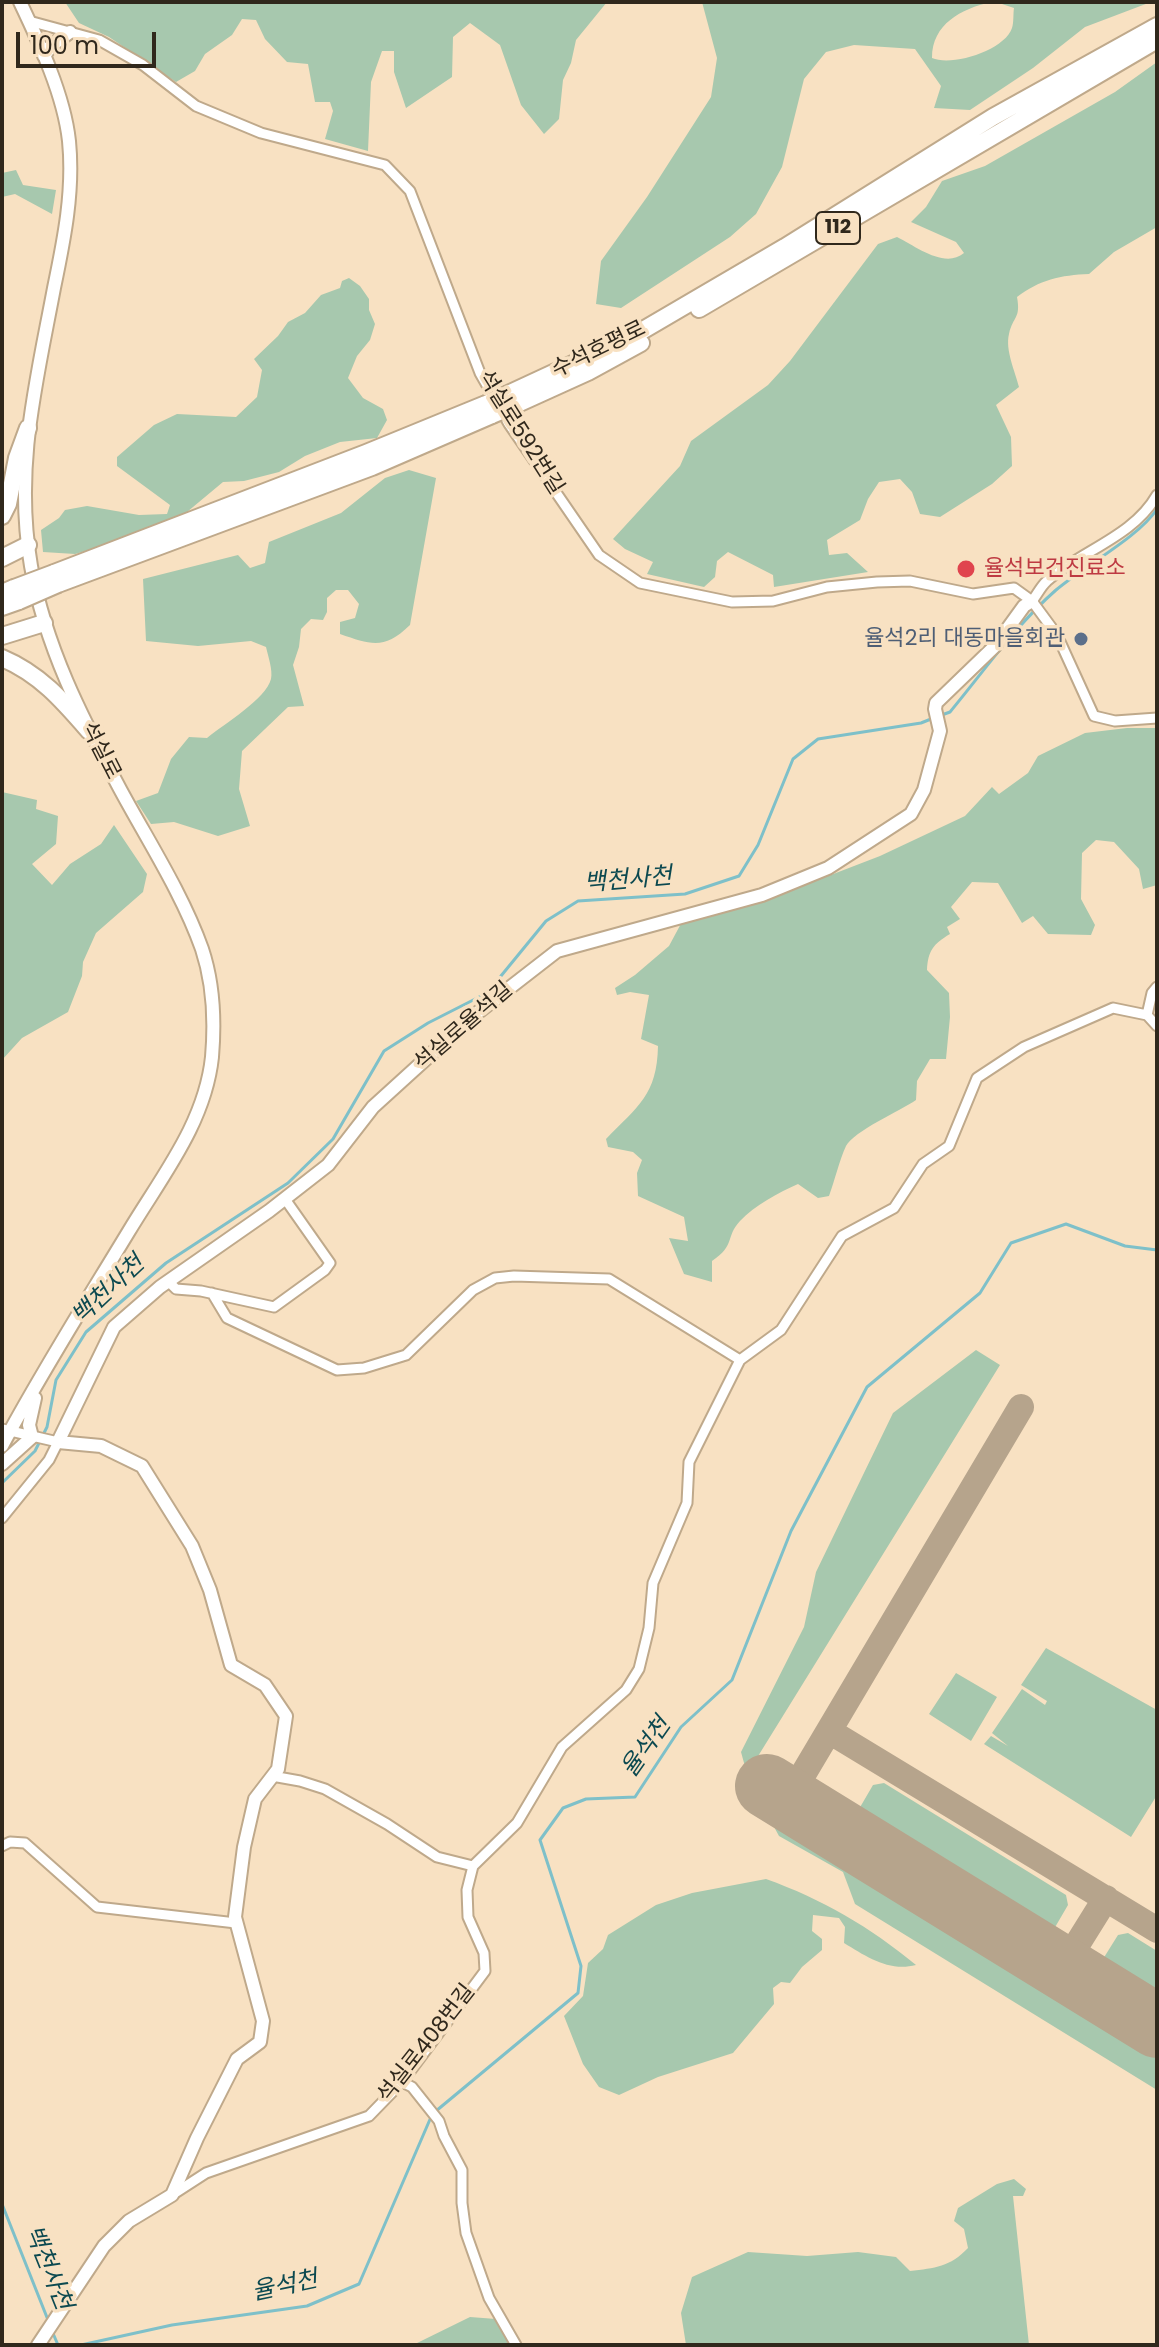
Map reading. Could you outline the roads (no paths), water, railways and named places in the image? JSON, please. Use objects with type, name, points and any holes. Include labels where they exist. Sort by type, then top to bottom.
[{"type":"highway","name":"수석호평로","points":[[511,400],[633,336],[785,247],[993,117],[1157,26]]},
{"type":"highway","name":"수석호평로","points":[[2,607],[12,594],[372,467],[489,409],[588,372],[689,316],[1157,40]]},
{"type":"highway","points":[[2,516],[28,428]]},
{"type":"highway","points":[[2,558],[28,545]]},
{"type":"highway","points":[[2,636],[44,623]]},
{"type":"highway","points":[[2,658],[47,684],[89,731]]},
{"type":"street","name":"석실로","points":[[2,1446],[6,1430],[38,1385],[173,1162],[196,1116],[208,1081],[212,1056],[213,1004],[202,950],[174,889],[89,731],[57,662],[44,623],[28,545],[24,485],[28,428],[65,234],[69,139],[44,56],[20,2]]},
{"type":"street","name":"석실로592번길","points":[[29,21],[99,40],[132,59],[196,106],[261,133],[385,165],[410,191],[480,373],[509,424],[599,555],[640,583],[732,602],[773,601],[827,587],[910,581],[973,594],[1014,588],[1033,604]]},
{"type":"street","points":[[44,56],[51,46],[70,32]]},
{"type":"street","points":[[1157,495],[1149,509],[1118,534],[1045,582],[1033,604],[1057,635],[1094,716],[1115,721],[1157,718]]},
{"type":"street","name":"석실로율석길","points":[[43,1440],[114,1327],[168,1281],[328,1165],[373,1107],[472,1017],[557,951],[762,895],[828,868],[911,814],[924,790],[940,731],[936,703],[995,646],[1024,606],[1033,604]]},
{"type":"street","points":[[1147,1015],[1152,993],[1157,987]]},
{"type":"street","points":[[272,1776],[325,1789],[437,1857],[473,1866],[517,1823],[562,1747],[626,1690],[639,1669],[649,1628],[653,1583],[687,1503],[689,1462],[740,1360],[781,1330],[842,1236],[894,1208],[923,1164],[949,1146],[977,1078],[1024,1047],[1113,1008],[1147,1015],[1157,1026]]},
{"type":"street","points":[[168,1281],[176,1289],[212,1293],[274,1307],[325,1270],[330,1263],[285,1199]]},
{"type":"street","points":[[212,1293],[227,1318],[337,1370],[364,1368],[406,1355],[473,1290],[495,1278],[609,1279],[740,1360]]},
{"type":"street","points":[[2,1518],[49,1460],[43,1440],[29,1425],[38,1385]]},
{"type":"street","points":[[6,1430],[43,1440],[101,1446],[142,1466],[192,1546],[210,1590],[231,1665],[265,1685],[286,1716],[278,1769],[255,1799],[244,1847],[235,1917],[263,2021],[260,2042],[237,2059],[172,2195]]},
{"type":"street","points":[[2,1464],[43,1440]]},
{"type":"street","points":[[2,1846],[10,1842],[25,1843],[97,1907],[236,1923]]},
{"type":"street","name":"석실로408번길","points":[[41,2339],[112,2238],[129,2221],[206,2173],[369,2116],[402,2082],[485,1971],[484,1953],[468,1917],[467,1890],[473,1866]]},
{"type":"street","points":[[402,2082],[412,2087],[439,2121],[462,2170],[466,2233],[489,2298],[516,2345]]},
{"type":"waterway","name":"백천사천","points":[[939,716],[950,712],[1041,604],[1138,530],[1157,509]]},
{"type":"waterway","name":"백천사천","points":[[2,1483],[35,1451],[47,1427],[56,1380],[86,1332],[166,1263],[288,1183],[333,1139],[384,1051],[428,1023],[487,993],[546,921],[578,901],[685,894],[739,876],[758,845],[793,759],[818,739],[931,719]]},
{"type":"waterway","name":"율석천","points":[[436,2111],[578,1993],[581,1966],[540,1840],[563,1808],[586,1799],[635,1797],[681,1727],[732,1680],[791,1531],[867,1387],[980,1293],[1011,1243],[1066,1224],[1125,1246],[1157,1250]]},
{"type":"waterway","name":"율석천","points":[[81,2345],[172,2325],[307,2306],[359,2284],[431,2117]]},
{"type":"waterway","name":"백천사천","points":[[2,2204],[48,2320]]},
{"type":"waterway","name":"백천사천","points":[[52,2331],[58,2345]]},
{"type":"place","name":"율석보건진료소","points":[[966,569]]},
{"type":"place","name":"율석2리 대동마을회관","points":[[1081,639]]}]
